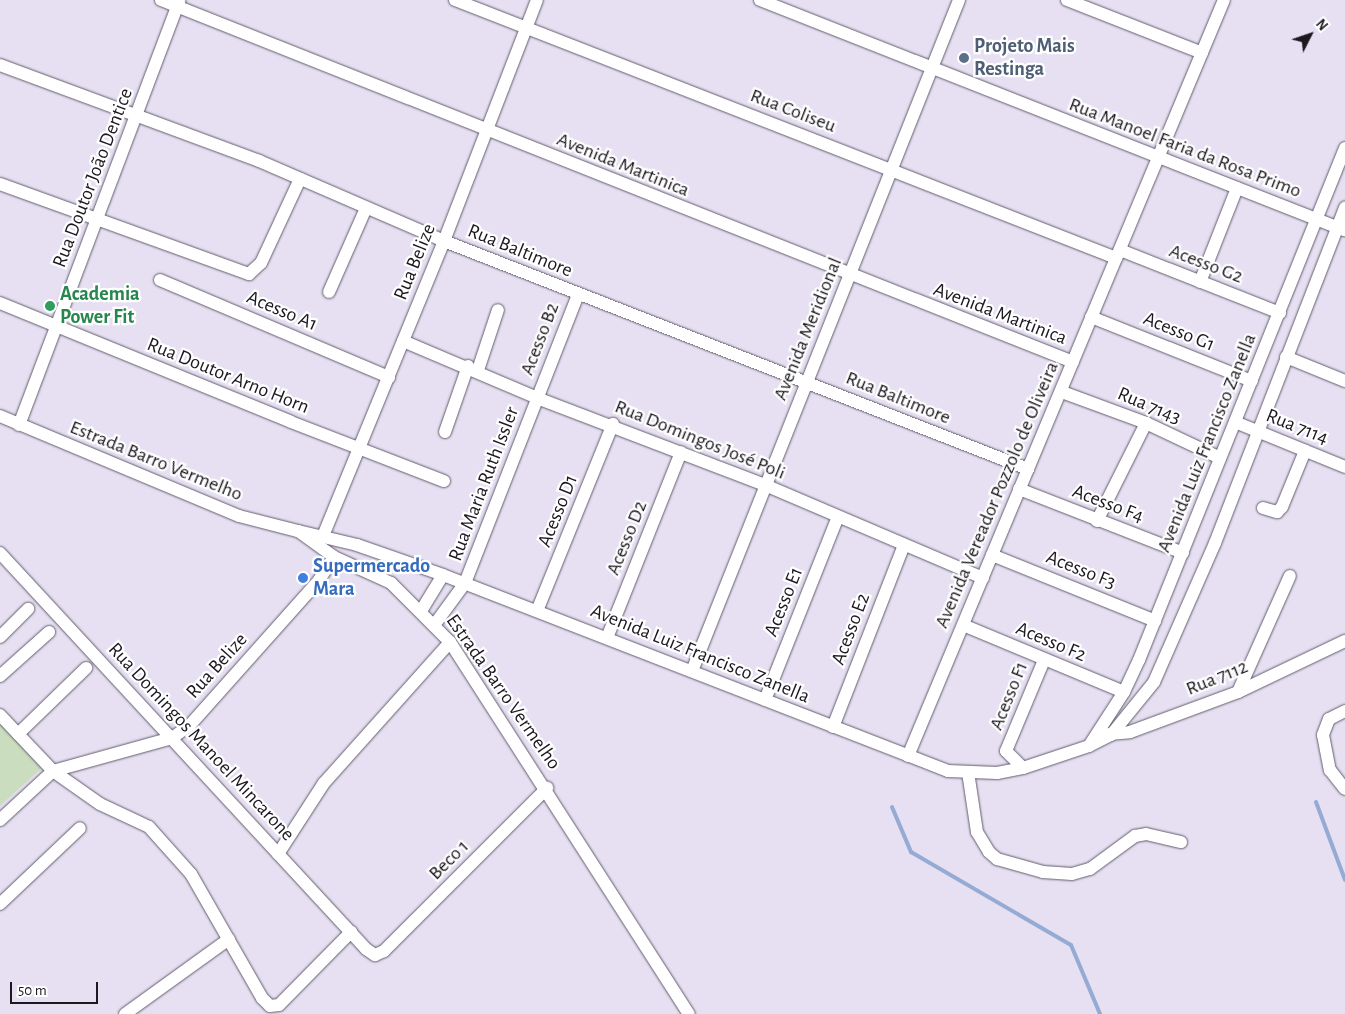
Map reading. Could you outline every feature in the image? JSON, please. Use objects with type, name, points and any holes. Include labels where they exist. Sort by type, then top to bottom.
[{"type":"street","name":"Avenida Martinica","points":[[161,0],[179,3],[486,130],[1072,362]]},
{"type":"street","name":"Rua Coliseu","points":[[455,0],[1118,254]]},
{"type":"street","name":"Rua Belize","points":[[323,536],[444,241],[537,0]]},
{"type":"street","name":"Rua Manoel Faria da Rosa Primo","points":[[760,0],[1341,229]]},
{"type":"street","name":"Avenida Meridional","points":[[692,671],[764,485],[808,382],[959,0]]},
{"type":"street","points":[[1067,0],[1202,53]]},
{"type":"street","name":"Avenida Vereador Pozzolo de Oliveira","points":[[908,756],[1019,489],[1062,392],[1072,362],[1224,0]]},
{"type":"street","name":"Rua Doutor João Dentice","points":[[19,425],[179,3]]},
{"type":"street","name":"Rua Baltimore","points":[[0,65],[137,114],[300,179],[444,241],[808,382],[1028,470]]},
{"type":"street","name":"Avenida Luiz Francisco Zanella","points":[[1106,732],[1183,553],[1345,148]]},
{"type":"street","points":[[0,184],[97,222],[174,245],[249,274],[261,264],[300,179]]},
{"type":"street","points":[[1200,282],[1237,188]]},
{"type":"street","name":"Avenida Luiz Francisco Zanella","points":[[298,531],[323,536],[465,583],[948,771],[997,773],[1022,768],[1089,746],[1106,732],[1154,682],[1215,543],[1286,357],[1341,229],[1345,207]]},
{"type":"street","points":[[329,292],[366,208]]},
{"type":"street","name":"Acesso G2","points":[[1118,254],[1280,312]]},
{"type":"street","name":"Acesso A1","points":[[160,280],[389,377]]},
{"type":"street","name":"Acesso B2","points":[[538,398],[578,294]]},
{"type":"street","name":"Rua Doutor Arno Horn","points":[[0,303],[360,449],[444,480]]},
{"type":"street","points":[[445,432],[498,310]]},
{"type":"street","name":"Acesso G1","points":[[1091,318],[1252,381]]},
{"type":"street","name":"Rua Domingos José Poli","points":[[403,341],[473,368],[538,398],[613,424],[764,485],[982,578]]},
{"type":"street","points":[[1286,357],[1345,381]]},
{"type":"street","name":"Rua 7143","points":[[1062,392],[1146,423],[1220,458]]},
{"type":"street","name":"Rua Maria Ruth Issler","points":[[435,624],[465,583],[538,398]]},
{"type":"street","name":"Estrada Barro Vermelho","points":[[0,416],[239,516],[298,531],[334,557],[391,583],[435,624],[450,642],[547,788],[689,1014]]},
{"type":"street","name":"Rua 7114","points":[[1235,422],[1345,467]]},
{"type":"street","points":[[1097,521],[1146,423]]},
{"type":"street","name":"Acesso D1","points":[[538,611],[613,424]]},
{"type":"street","points":[[1263,508],[1277,512],[1282,507],[1305,451]]},
{"type":"street","name":"Acesso D2","points":[[607,638],[681,452]]},
{"type":"street","name":"Acesso F4","points":[[1019,489],[1183,553]]},
{"type":"street","name":"Acesso E1","points":[[764,700],[838,517]]},
{"type":"street","name":"Acesso E2","points":[[833,727],[904,545]]},
{"type":"street","name":"Rua Domingos Manoel Mincarone","points":[[0,553],[366,950],[375,955]]},
{"type":"street","name":"Acesso F3","points":[[992,555],[1155,621]]},
{"type":"street","name":"Rua Belize","points":[[0,820],[53,771],[172,738],[190,725],[319,580],[334,557]]},
{"type":"street","points":[[421,611],[443,575]]},
{"type":"street","points":[[1238,692],[1290,576]]},
{"type":"street","points":[[0,637],[28,610]]},
{"type":"street","name":"Acesso F2","points":[[963,625],[1124,692]]},
{"type":"street","points":[[0,676],[49,632]]},
{"type":"street","name":"Rua 7112","points":[[1106,732],[1130,732],[1238,692],[1345,641]]},
{"type":"street","points":[[278,854],[324,783],[450,642]]},
{"type":"street","name":"Acesso F1","points":[[1022,768],[1006,751],[1044,660]]},
{"type":"street","points":[[18,734],[86,668]]},
{"type":"street","points":[[1345,711],[1329,719],[1322,735],[1330,770],[1345,789]]},
{"type":"street","points":[[0,715],[53,771],[100,804],[149,827],[191,874],[262,998],[270,1006],[280,1004],[351,932]]},
{"type":"street","points":[[968,772],[977,832],[989,852],[998,859],[1043,872],[1072,874],[1097,864],[1135,836],[1146,834],[1181,842]]},
{"type":"street","name":"Beco 1","points":[[375,955],[384,951],[547,788]]},
{"type":"street","points":[[0,904],[80,828]]},
{"type":"street","points":[[125,1014],[229,939]]},
{"type":"green space","points":[[0,721],[43,767],[0,806]]},
{"type":"waterway","points":[[1316,802],[1345,880]]},
{"type":"waterway","points":[[892,807],[911,852],[1071,945],[1100,1014]]},
{"type":"place","name":"Projeto Mais Restinga","points":[[964,58]]},
{"type":"place","name":"Academia Power Fit","points":[[50,306]]},
{"type":"place","name":"Supermercado Mara","points":[[303,578]]}]
